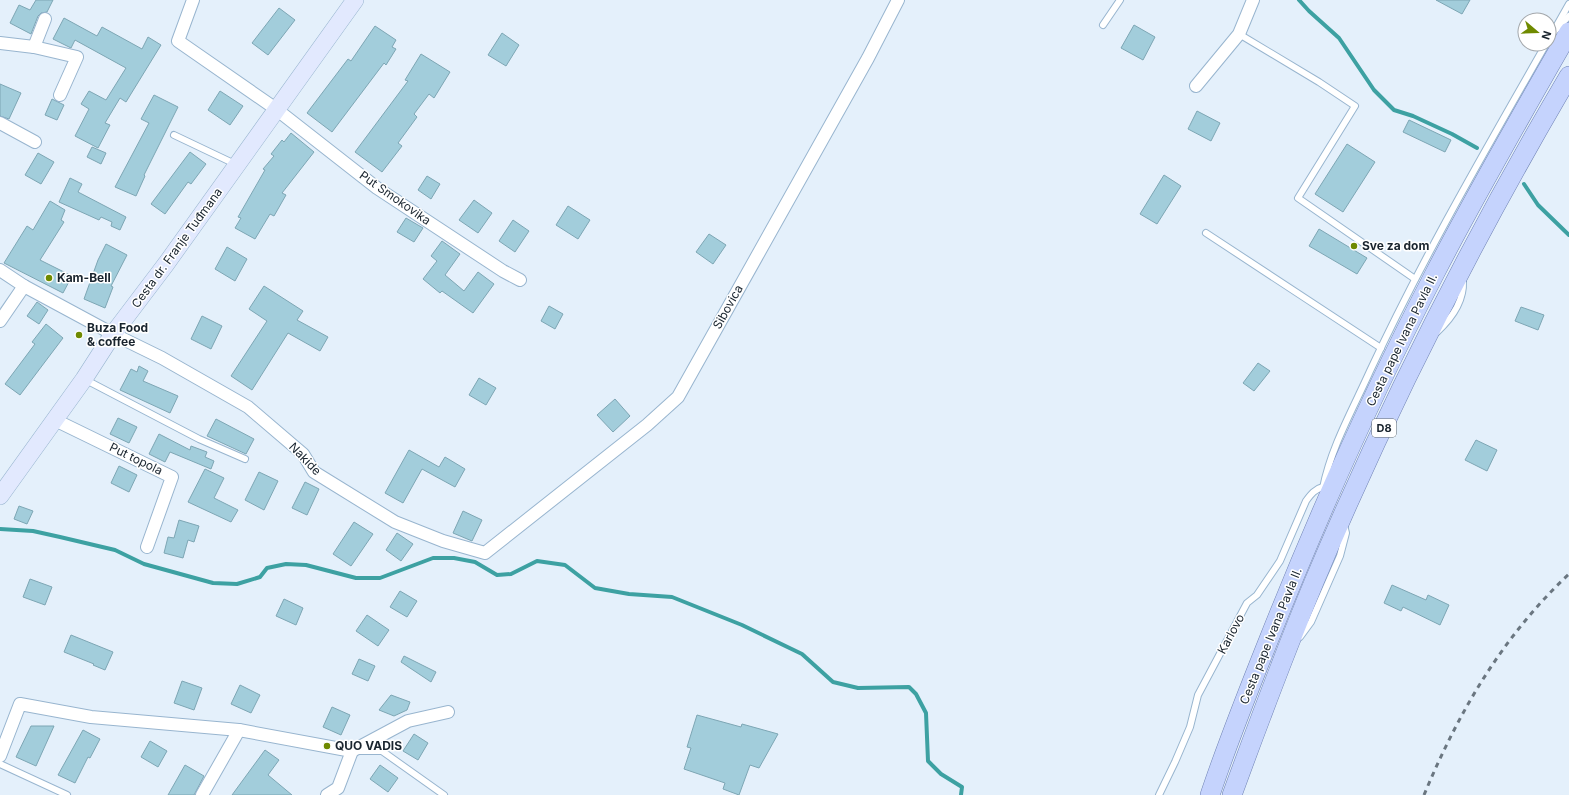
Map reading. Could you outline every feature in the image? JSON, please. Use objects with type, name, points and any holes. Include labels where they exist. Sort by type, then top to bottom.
[{"type":"main road","name":"Cesta dr. Franje Tuđmana","points":[[0,496],[84,379],[113,334],[166,264],[355,0]]},
{"type":"main road","name":"Cesta pape Ivana Pavla II.","points":[[1210,795],[1220,764],[1259,663],[1320,514],[1356,433],[1435,274],[1501,152],[1549,52]]},
{"type":"main road","name":"Cesta pape Ivana Pavla II.","points":[[1232,795],[1259,721],[1314,582],[1421,349],[1521,159],[1569,76]]},
{"type":"street","name":"Put Smokovika","points":[[193,0],[178,41],[276,109],[378,188],[520,280]]},
{"type":"street","name":"Sibovica","points":[[485,552],[647,425],[678,397],[868,58],[898,0]]},
{"type":"street","points":[[1196,86],[1239,34],[1253,0]]},
{"type":"street","points":[[34,48],[45,19]]},
{"type":"street","points":[[0,43],[77,57],[60,95]]},
{"type":"street","points":[[0,123],[35,142]]},
{"type":"street","name":"Nakide","points":[[0,270],[24,286],[113,334],[162,358],[248,407],[303,454],[314,472],[395,522],[443,540],[485,552]]},
{"type":"street","points":[[0,321],[24,286]]},
{"type":"street","name":"Put topola","points":[[54,420],[172,477],[147,547]]},
{"type":"street","points":[[0,756],[20,704],[91,717],[239,730],[352,751],[408,721],[448,712]]},
{"type":"street","points":[[202,795],[239,730]]},
{"type":"street","points":[[327,795],[338,788],[352,751]]},
{"type":"lane","points":[[1103,25],[1120,0]]},
{"type":"lane","points":[[1557,35],[1569,4]]},
{"type":"lane","points":[[1557,35],[1569,16]]},
{"type":"lane","points":[[1239,34],[1319,82],[1355,106],[1298,198],[1415,279]]},
{"type":"lane","points":[[1320,514],[1324,487],[1334,449],[1381,348],[1415,279],[1541,52]]},
{"type":"lane","points":[[174,135],[237,165]]},
{"type":"lane","points":[[1206,233],[1381,348]]},
{"type":"lane","points":[[84,379],[199,439],[245,459]]},
{"type":"lane","name":"Karlovo","points":[[1158,795],[1190,728],[1198,695],[1234,626],[1247,603],[1257,595],[1280,561],[1306,501],[1312,492],[1318,488],[1324,487]]},
{"type":"lane","points":[[352,751],[382,751],[444,795]]},
{"type":"lane","points":[[0,764],[67,795]]},
{"type":"building","points":[[36,0],[53,0],[47,12],[41,13],[38,16],[31,34],[10,23],[19,5],[30,10]]},
{"type":"building","points":[[1436,0],[1470,0],[1462,14]]},
{"type":"building","points":[[279,8],[295,20],[268,55],[252,43]]},
{"type":"building","points":[[64,18],[97,36],[102,27],[142,49],[148,37],[161,45],[126,102],[120,98],[105,123],[110,125],[98,148],[75,136],[89,109],[81,104],[89,91],[106,100],[126,68],[75,40],[71,48],[53,39]]},
{"type":"building","points":[[1134,25],[1155,37],[1143,60],[1121,48]]},
{"type":"building","points":[[375,26],[396,40],[392,47],[396,49],[386,65],[384,63],[332,132],[307,113],[348,59],[351,61]]},
{"type":"building","points":[[502,33],[519,45],[506,66],[488,55]]},
{"type":"building","points":[[421,54],[450,72],[434,98],[429,94],[414,114],[417,117],[398,143],[402,146],[382,172],[355,152],[408,81],[405,80]]},
{"type":"building","points":[[0,84],[21,93],[9,119],[0,116]]},
{"type":"building","points":[[220,91],[243,106],[230,125],[208,110]]},
{"type":"building","points":[[154,95],[178,107],[144,175],[145,176],[136,196],[115,187],[149,123],[141,119]]},
{"type":"building","points":[[52,99],[64,105],[57,120],[45,115]]},
{"type":"building","points":[[1197,111],[1220,123],[1211,141],[1188,129]]},
{"type":"building","points":[[1409,120],[1451,140],[1445,152],[1403,132]]},
{"type":"building","points":[[291,133],[314,152],[282,193],[286,195],[274,216],[270,214],[255,239],[235,228],[241,218],[238,217],[265,170],[263,169],[274,156],[271,154],[282,140],[284,142]]},
{"type":"building","points":[[1347,144],[1375,162],[1343,212],[1315,194]]},
{"type":"building","points":[[92,147],[106,153],[101,164],[87,157]]},
{"type":"building","points":[[190,152],[206,164],[191,184],[188,182],[165,214],[151,204]]},
{"type":"building","points":[[38,153],[54,162],[41,184],[25,175]]},
{"type":"building","points":[[1164,175],[1181,186],[1157,224],[1140,214]]},
{"type":"building","points":[[427,176],[440,184],[431,199],[418,190]]},
{"type":"building","points":[[70,178],[82,184],[78,192],[126,217],[120,230],[111,226],[112,222],[101,217],[99,220],[59,202]]},
{"type":"building","points":[[474,200],[492,213],[478,233],[459,220]]},
{"type":"building","points":[[50,201],[65,210],[61,220],[64,222],[40,260],[72,276],[63,293],[4,263],[27,226],[33,230]]},
{"type":"building","points":[[568,206],[590,220],[578,239],[556,225]]},
{"type":"building","points":[[406,218],[423,228],[414,242],[397,232]]},
{"type":"building","points":[[513,220],[529,231],[515,252],[499,241]]},
{"type":"building","points":[[1319,229],[1367,258],[1357,274],[1309,246]]},
{"type":"building","points":[[709,234],[726,245],[713,264],[696,252]]},
{"type":"building","points":[[442,241],[460,254],[445,275],[464,291],[478,272],[494,284],[473,313],[442,291],[440,293],[423,279],[437,261],[431,256]]},
{"type":"building","points":[[106,244],[127,255],[111,286],[113,287],[105,308],[84,299],[98,260]]},
{"type":"building","points":[[227,247],[247,259],[235,281],[215,269]]},
{"type":"building","points":[[264,286],[303,311],[297,320],[328,337],[320,351],[288,333],[252,390],[231,376],[267,321],[249,309]]},
{"type":"building","points":[[37,302],[48,310],[39,324],[27,316]]},
{"type":"building","points":[[549,306],[563,314],[555,329],[541,321]]},
{"type":"building","points":[[1521,307],[1544,315],[1538,330],[1515,321]]},
{"type":"building","points":[[202,316],[222,326],[211,349],[191,339]]},
{"type":"building","points":[[46,324],[63,338],[20,395],[5,384],[35,344],[32,342]]},
{"type":"building","points":[[1258,363],[1270,371],[1254,391],[1243,383]]},
{"type":"building","points":[[139,366],[148,371],[143,381],[178,396],[170,413],[120,390],[131,369],[137,372]]},
{"type":"building","points":[[479,378],[496,388],[486,405],[469,395]]},
{"type":"building","points":[[615,399],[630,416],[613,432],[597,415]]},
{"type":"building","points":[[118,418],[137,427],[129,443],[110,434]]},
{"type":"building","points":[[216,419],[254,439],[246,454],[207,436]]},
{"type":"building","points":[[159,434],[190,450],[191,446],[207,452],[205,457],[214,461],[211,469],[170,452],[165,462],[149,454]]},
{"type":"building","points":[[1476,440],[1497,450],[1487,471],[1465,460]]},
{"type":"building","points":[[409,450],[439,467],[445,457],[465,469],[455,487],[422,469],[403,503],[385,493]]},
{"type":"building","points":[[119,466],[137,475],[129,492],[111,483]]},
{"type":"building","points":[[205,469],[224,478],[214,498],[238,510],[231,522],[188,502]]},
{"type":"building","points":[[259,472],[278,481],[264,510],[245,500]]},
{"type":"building","points":[[305,482],[319,489],[307,515],[292,508]]},
{"type":"building","points":[[19,506],[33,511],[27,524],[14,519]]},
{"type":"building","points":[[463,511],[482,520],[472,541],[453,533]]},
{"type":"building","points":[[179,520],[199,526],[194,542],[188,540],[183,558],[164,553],[168,537],[174,538]]},
{"type":"building","points":[[354,522],[373,534],[351,566],[333,554]]},
{"type":"building","points":[[397,533],[413,544],[401,561],[386,550]]},
{"type":"building","points":[[30,579],[52,587],[45,605],[23,597]]},
{"type":"building","points":[[1392,585],[1426,600],[1428,595],[1449,605],[1440,625],[1403,607],[1401,611],[1384,603]]},
{"type":"building","points":[[400,591],[417,601],[407,617],[390,607]]},
{"type":"building","points":[[284,599],[303,608],[296,625],[276,616]]},
{"type":"building","points":[[367,615],[389,630],[378,646],[356,631]]},
{"type":"building","points":[[71,635],[113,652],[105,670],[64,652]]},
{"type":"building","points":[[404,656],[436,672],[431,682],[401,662]]},
{"type":"building","points":[[359,659],[375,666],[368,681],[352,674]]},
{"type":"building","points":[[182,681],[202,688],[194,710],[174,703]]},
{"type":"building","points":[[240,685],[260,695],[251,713],[231,704]]},
{"type":"building","points":[[391,695],[410,702],[407,710],[394,716],[379,710]]},
{"type":"building","points":[[332,707],[350,715],[341,735],[323,727]]},
{"type":"building","points":[[697,715],[741,727],[742,724],[778,734],[759,768],[750,765],[739,795],[723,789],[725,783],[684,769],[691,748],[687,747]]},
{"type":"building","points":[[31,726],[54,726],[36,766],[16,757]]},
{"type":"building","points":[[83,730],[100,739],[90,758],[88,757],[75,783],[58,775]]},
{"type":"building","points":[[414,734],[428,743],[418,760],[403,751]]},
{"type":"building","points":[[150,741],[167,751],[158,767],[141,757]]},
{"type":"building","points":[[265,750],[279,760],[268,775],[292,795],[232,795]]},
{"type":"building","points":[[185,765],[204,776],[194,795],[168,795]]},
{"type":"building","points":[[380,765],[398,778],[388,792],[370,779]]},
{"type":"waterway","points":[[1299,0],[1339,38],[1374,90],[1394,110],[1413,116],[1452,134],[1477,148]]},
{"type":"waterway","points":[[1524,184],[1538,205],[1569,235]]},
{"type":"waterway","points":[[0,529],[33,531],[115,550],[144,564],[213,583],[237,584],[260,577],[267,568],[286,564],[306,565],[356,578],[380,578],[433,558],[454,558],[475,562],[497,575],[511,574],[537,561],[565,565],[595,588],[629,594],[672,597],[742,625],[802,654],[833,682],[858,688],[909,687],[916,694],[926,713],[928,761],[941,774],[962,787],[961,795]]},
{"type":"railway","points":[[1424,795],[1452,734],[1485,676],[1523,623],[1569,574]]},
{"type":"place","name":"Sve za dom","points":[[1354,246]]},
{"type":"place","name":"Kam-Bell","points":[[49,278]]},
{"type":"place","name":"Buza Food & coffee","points":[[79,335]]},
{"type":"place","name":"QUO VADIS","points":[[327,746]]}]
